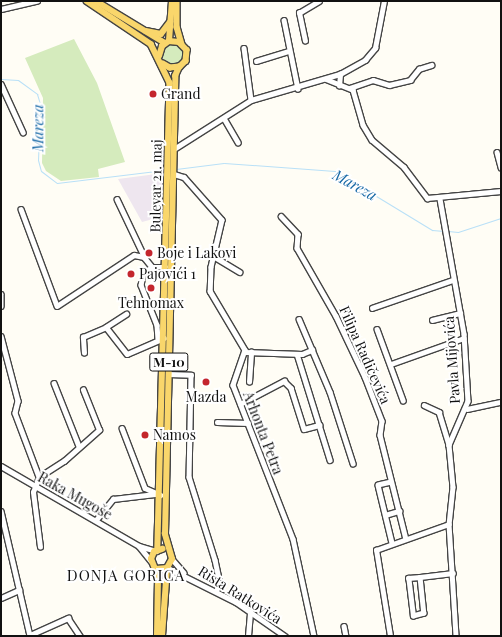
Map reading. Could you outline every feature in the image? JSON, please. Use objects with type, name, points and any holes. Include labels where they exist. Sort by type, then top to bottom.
[{"type":"main road","points":[[87,1],[148,41],[160,57],[167,42],[171,20],[172,1]]},
{"type":"main road","points":[[96,1],[143,31],[167,42],[182,44]]},
{"type":"main road","name":"M-10","points":[[177,1],[176,27],[187,57],[178,67]]},
{"type":"main road","points":[[143,31],[161,34],[171,20]]},
{"type":"main road","name":"M-10","points":[[160,57],[163,64]]},
{"type":"main road","points":[[163,64],[178,67]]},
{"type":"main road","name":"Bulevar 21. maj","points":[[151,561],[157,550],[161,338],[166,267],[170,93],[163,64]]},
{"type":"main road","name":"Bulevar 21. maj","points":[[172,559],[168,552],[164,534],[174,174],[175,76],[178,67]]},
{"type":"main road","points":[[157,550],[168,552]]},
{"type":"main road","points":[[162,636],[168,568],[172,559]]},
{"type":"main road","points":[[151,561],[156,569],[157,636]]},
{"type":"main road","points":[[156,569],[168,568]]},
{"type":"street","points":[[1,9],[37,1]]},
{"type":"street","points":[[305,41],[299,13],[319,1]]},
{"type":"street","points":[[174,149],[251,100],[298,89],[340,74],[373,53],[384,1]]},
{"type":"street","points":[[284,20],[289,51],[298,89]]},
{"type":"street","points":[[244,48],[251,100]]},
{"type":"street","points":[[256,61],[289,51]]},
{"type":"street","points":[[326,79],[339,86],[350,88],[373,80],[389,85],[398,84],[410,80],[419,69],[431,65]]},
{"type":"street","points":[[339,86],[340,74]]},
{"type":"street","points":[[1,84],[23,132]]},
{"type":"street","points":[[350,88],[372,140],[404,167],[426,198],[440,199],[501,191]]},
{"type":"street","points":[[224,118],[238,142]]},
{"type":"street","points":[[497,152],[501,167]]},
{"type":"street","points":[[174,174],[184,176],[221,218],[213,256],[211,295],[245,352],[297,354],[312,350]]},
{"type":"street","points":[[117,199],[145,258],[152,266],[166,267]]},
{"type":"street","name":"Pavla Mijovića","points":[[440,199],[444,236],[464,338],[467,409],[449,445]]},
{"type":"street","points":[[21,209],[57,306],[131,257],[145,258]]},
{"type":"street","name":"Filipa Radičevića","points":[[281,216],[298,234],[297,248],[346,334],[382,421],[380,435],[406,539]]},
{"type":"street","points":[[213,256],[240,272]]},
{"type":"street","points":[[106,327],[127,354],[161,338],[141,285],[143,275],[152,266]]},
{"type":"street","points":[[372,308],[453,280]]},
{"type":"street","points":[[1,294],[1,306]]},
{"type":"street","points":[[432,320],[460,313]]},
{"type":"street","points":[[84,353],[82,337],[106,327],[126,314]]},
{"type":"street","points":[[299,319],[339,414],[353,463]]},
{"type":"street","points":[[377,329],[403,400]]},
{"type":"street","points":[[1,336],[18,401],[15,413],[39,477]]},
{"type":"street","points":[[391,364],[464,338]]},
{"type":"street","name":"Arhonta Petra","points":[[245,352],[233,383],[293,539],[314,636]]},
{"type":"street","points":[[249,382],[251,352]]},
{"type":"street","points":[[297,354],[330,460]]},
{"type":"street","points":[[168,374],[191,375],[189,477],[213,554],[220,583],[217,590]]},
{"type":"street","points":[[240,404],[284,381],[291,388],[304,429],[319,425]]},
{"type":"street","points":[[54,383],[79,446]]},
{"type":"street","points":[[40,547],[34,486],[39,477],[64,461],[79,446],[99,430],[83,390]]},
{"type":"street","points":[[467,409],[501,402]]},
{"type":"street","points":[[424,405],[439,412],[449,445],[453,487],[449,524],[456,636]]},
{"type":"street","points":[[217,422],[248,423]]},
{"type":"street","points":[[122,428],[145,488],[158,494]]},
{"type":"street","name":"Raka Mugoše","points":[[1,466],[139,546],[157,550]]},
{"type":"street","points":[[391,482],[378,485],[392,543]]},
{"type":"street","points":[[96,520],[113,499],[158,494]]},
{"type":"street","points":[[385,514],[399,511]]},
{"type":"street","points":[[1,514],[30,636],[68,618],[80,636]]},
{"type":"street","points":[[390,636],[375,553],[378,548],[449,524]]},
{"type":"street","name":"Raka Mugoše","points":[[139,546],[151,561]]},
{"type":"street","name":"Rista Ratkovića","points":[[172,559],[184,573]]},
{"type":"street","name":"Rista Ratkovića","points":[[168,568],[184,573],[217,590],[285,636]]},
{"type":"street","points":[[420,577],[424,613],[413,616],[408,578],[453,573]]},
{"type":"street","points":[[1,598],[19,590]]},
{"type":"street","points":[[248,636],[250,612]]},
{"type":"street","points":[[344,626],[346,636]]},
{"type":"shaded area","points":[[164,173],[164,216],[142,222],[118,179]]},
{"type":"green space","points":[[74,39],[97,83],[125,162],[98,169],[99,177],[61,181],[46,171],[42,163],[43,98],[25,58]]},
{"type":"green space","points":[[173,43],[181,46],[184,54],[181,62],[173,65],[165,62],[162,54],[165,46]]},
{"type":"waterway","name":"Mareza","points":[[1,79],[18,80],[37,94],[40,104],[38,160],[41,171],[57,183],[164,170]]},
{"type":"waterway","name":"Mareza","points":[[176,169],[224,163],[335,171],[432,230],[444,231]]},
{"type":"waterway","name":"Mareza","points":[[448,231],[458,232],[501,218]]},
{"type":"place","name":"Grand","points":[[153,94]]},
{"type":"place","name":"Boje i Lakovi","points":[[149,253]]},
{"type":"place","name":"Pajovići 1","points":[[131,274]]},
{"type":"place","name":"Tehnomax","points":[[151,288]]},
{"type":"place","name":"Mazda","points":[[206,382]]},
{"type":"place","name":"Namos","points":[[145,435]]},
{"type":"district","name":"DONJA GORICA","points":[[126,576]]}]
